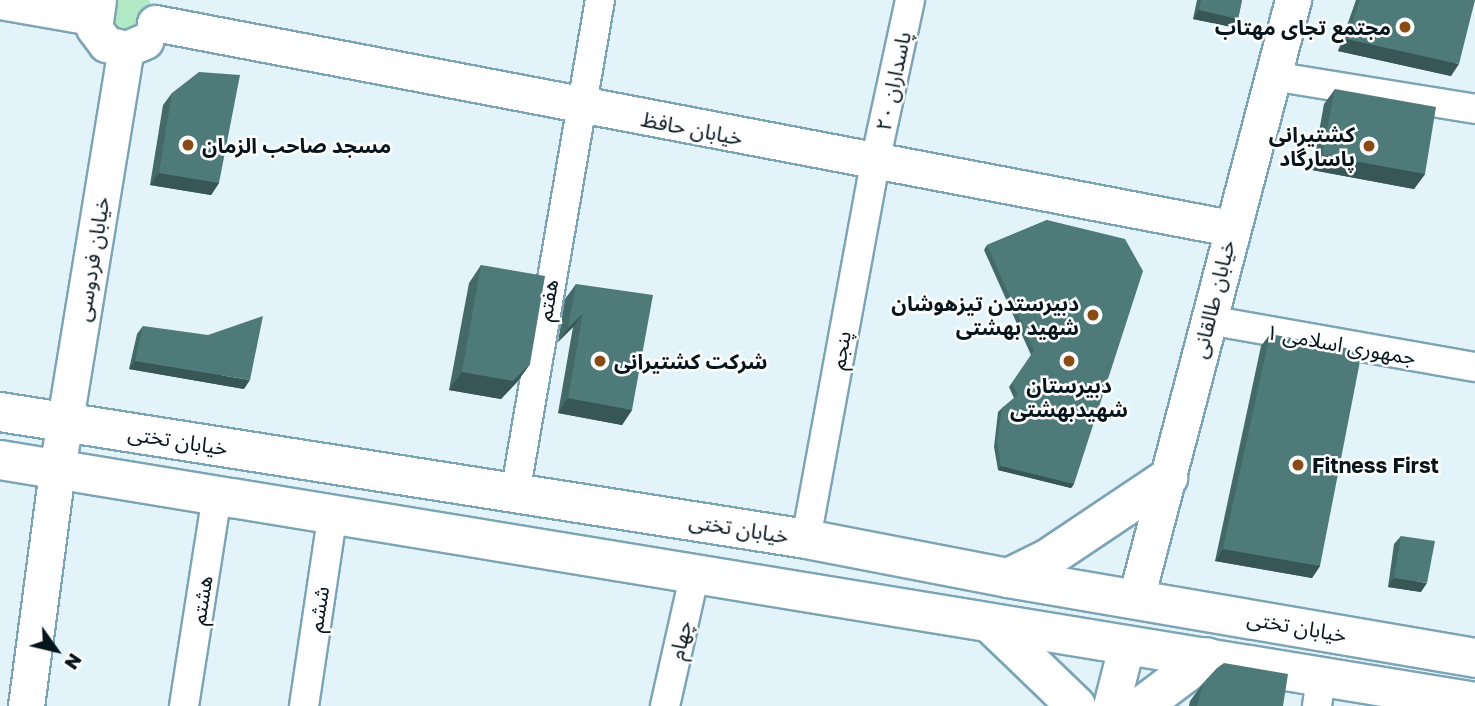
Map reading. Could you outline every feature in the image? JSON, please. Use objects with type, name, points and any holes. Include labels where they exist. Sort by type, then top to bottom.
[{"type":"main road","name":"خیابان تختی","points":[[0,412],[806,539],[1008,578],[1475,657]]},
{"type":"main road","points":[[0,460],[695,573],[994,627],[1207,657],[1319,692],[1475,702]]},
{"type":"main road","points":[[1008,578],[1047,559],[1168,478]]},
{"type":"main road","points":[[1126,647],[1136,598]]},
{"type":"main road","points":[[994,627],[1076,706]]},
{"type":"main road","points":[[1142,706],[1207,657]]},
{"type":"street","name":"هفتم","points":[[515,494],[600,0]]},
{"type":"street","name":"پاسداران ۲۰","points":[[875,162],[910,0]]},
{"type":"street","name":"خیابان طالقانی","points":[[1136,598],[1293,0]]},
{"type":"street","points":[[0,1],[95,9],[99,37],[116,48],[126,49],[147,39],[152,11]]},
{"type":"street","name":"خیابان حافظ","points":[[152,11],[580,107],[1231,228]]},
{"type":"street","name":"خیابان فردوسی","points":[[26,706],[57,469],[126,49]]},
{"type":"street","points":[[1272,76],[1475,109]]},
{"type":"street","name":"پنجم","points":[[806,539],[875,162]]},
{"type":"street","name":"جمهوری اسلامی ۱","points":[[1208,320],[1475,367]]},
{"type":"street","name":"هشتم","points":[[184,706],[217,495]]},
{"type":"street","name":"ششم","points":[[304,706],[333,513]]},
{"type":"street","name":"چهام","points":[[665,706],[695,573]]},
{"type":"street","points":[[1111,706],[1126,647]]},
{"type":"green space","points":[[98,0],[149,0],[155,13],[141,44],[93,18]]},
{"type":"building","points":[[1201,0],[1242,0],[1238,19],[1199,10]]},
{"type":"building","name":"مجتمع تجای مهتاب","points":[[1360,0],[1475,0],[1459,64],[1347,39]]},
{"type":"building","name":"مسجد صاحب الزمان","points":[[199,72],[240,75],[219,183],[159,173],[172,93]]},
{"type":"building","name":"کشتیرانی پاسارگاد","points":[[1335,89],[1436,107],[1425,174],[1322,155]]},
{"type":"building","name":"دبیرستان شهیدبهشتی","points":[[1047,220],[1125,239],[1143,271],[1074,484],[1001,466],[997,442],[1002,408],[1018,395],[1012,383],[1034,351],[987,245]]},
{"type":"building","points":[[481,265],[545,276],[530,364],[513,381],[462,372]]},
{"type":"building","name":"شرکت کشتیرانی","points":[[576,284],[653,295],[632,410],[568,398],[583,313],[568,328]]},
{"type":"building","points":[[263,316],[250,380],[135,361],[143,326],[208,335]]},
{"type":"building","name":"Fitness First","points":[[1270,334],[1362,351],[1320,566],[1223,549]]},
{"type":"building","points":[[1401,536],[1435,541],[1427,583],[1394,578]]},
{"type":"building","points":[[1224,663],[1288,674],[1283,706],[1197,706],[1203,683]]},
{"type":"place","name":"مجتمع تجای مهتاب","points":[[1405,27]]},
{"type":"place","name":"مسجد صاحب الزمان","points":[[188,145]]},
{"type":"place","name":"کشتیرانی پاسارگاد","points":[[1369,146]]},
{"type":"place","name":"دبیرستدن تیزهوشان شهید بهشتی","points":[[1093,315]]},
{"type":"place","name":"شرکت کشتیرانی","points":[[600,361]]},
{"type":"place","name":"دبیرستان شهیدبهشتی","points":[[1069,361]]},
{"type":"place","name":"Fitness First","points":[[1298,465]]}]
